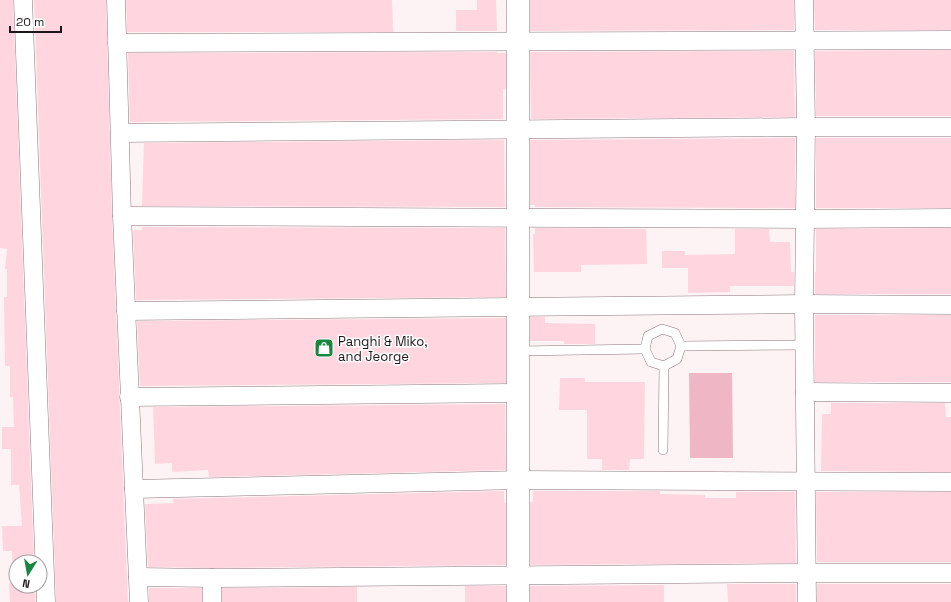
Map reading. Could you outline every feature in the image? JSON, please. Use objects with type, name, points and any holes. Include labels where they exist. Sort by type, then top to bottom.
[{"type":"street","points":[[23,0],[46,602]]},
{"type":"street","points":[[116,0],[122,216],[139,602]]},
{"type":"street","points":[[518,0],[518,602]]},
{"type":"street","points":[[804,0],[806,127],[804,304],[807,602]]},
{"type":"street","points":[[117,43],[951,40]]},
{"type":"street","points":[[120,133],[951,127]]},
{"type":"street","points":[[122,216],[804,219],[951,218]]},
{"type":"street","points":[[126,311],[518,306],[804,304],[951,305]]},
{"type":"street","points":[[805,392],[951,393]]},
{"type":"street","points":[[129,397],[518,393]]},
{"type":"street","points":[[134,490],[518,480],[805,480],[951,482]]},
{"type":"street","points":[[138,577],[212,578],[951,573]]},
{"type":"street","points":[[212,578],[212,602]]},
{"type":"lane","points":[[662,329],[675,334],[681,346],[677,359],[664,366],[651,362],[645,349],[648,336],[662,329]]},
{"type":"lane","points":[[681,346],[805,345]]},
{"type":"lane","points":[[519,351],[645,349]]},
{"type":"lane","points":[[663,450],[664,366]]},
{"type":"shaded area","points":[[689,373],[732,373],[733,458],[690,458]]},
{"type":"building","points":[[0,0],[13,0],[34,554],[12,554],[12,551],[3,551],[2,526],[22,526],[19,485],[11,485],[11,449],[2,449],[2,427],[14,427],[13,397],[10,397],[10,366],[5,366],[4,297],[7,297],[7,269],[5,269],[7,249],[0,248]]},
{"type":"building","points":[[34,0],[106,0],[112,216],[128,602],[56,602]]},
{"type":"building","points":[[126,0],[392,0],[393,32],[127,32]]},
{"type":"building","points":[[477,0],[496,0],[497,31],[456,31],[456,10],[477,10]]},
{"type":"building","points":[[530,0],[794,0],[794,30],[530,31]]},
{"type":"building","points":[[814,0],[951,0],[951,30],[815,30]]},
{"type":"building","points":[[951,50],[951,116],[816,116],[815,51]]},
{"type":"building","points":[[794,51],[795,117],[531,119],[530,52]]},
{"type":"building","points":[[128,53],[506,53],[506,89],[503,89],[503,119],[130,122]]},
{"type":"building","points":[[795,138],[795,208],[535,207],[535,205],[530,205],[530,140]]},
{"type":"building","points":[[816,138],[951,138],[951,208],[816,208]]},
{"type":"building","points":[[504,140],[505,207],[142,206],[144,143]]},
{"type":"building","points":[[142,227],[505,228],[506,297],[136,300],[133,230],[142,230]]},
{"type":"building","points":[[535,228],[646,229],[647,264],[581,265],[581,272],[534,272],[533,234],[535,234]]},
{"type":"building","points":[[951,228],[951,294],[815,294],[816,229]]},
{"type":"building","points":[[735,229],[769,229],[770,242],[790,242],[791,272],[794,272],[794,286],[730,286],[730,292],[688,293],[688,268],[662,268],[662,251],[685,251],[685,255],[735,254]]},
{"type":"building","points":[[815,315],[951,315],[951,382],[815,382]]},
{"type":"building","points":[[530,317],[545,317],[545,323],[595,324],[595,344],[564,344],[564,341],[530,341]]},
{"type":"building","points":[[506,318],[506,383],[140,386],[137,321]]},
{"type":"building","points":[[560,378],[585,378],[585,382],[645,382],[644,459],[630,459],[629,470],[602,470],[602,459],[587,459],[587,410],[559,410]]},
{"type":"building","points":[[831,403],[945,403],[946,417],[951,417],[951,472],[821,471],[822,414],[831,414]]},
{"type":"building","points":[[505,404],[506,470],[209,477],[208,470],[172,472],[172,463],[155,464],[153,407]]},
{"type":"building","points":[[504,491],[504,503],[506,502],[506,565],[212,568],[148,567],[145,504],[174,503],[173,499]]},
{"type":"building","points":[[533,491],[660,491],[660,494],[705,495],[705,498],[736,498],[736,492],[795,492],[796,563],[530,565],[530,502],[533,502]]},
{"type":"building","points":[[816,492],[951,492],[951,562],[817,562]]},
{"type":"building","points":[[727,584],[796,584],[796,602],[728,602]]},
{"type":"building","points":[[817,584],[951,584],[951,602],[817,602]]},
{"type":"building","points":[[664,585],[664,602],[530,602],[530,586]]},
{"type":"building","points":[[465,586],[506,586],[506,602],[465,602]]},
{"type":"building","points":[[357,587],[357,602],[222,602],[222,588]]},
{"type":"building","points":[[149,588],[202,588],[202,602],[149,602]]},
{"type":"building","points":[[10,594],[35,594],[35,602],[10,602]]},
{"type":"place","name":"Panghi & Miko, and Jeorge","points":[[324,348]]}]
